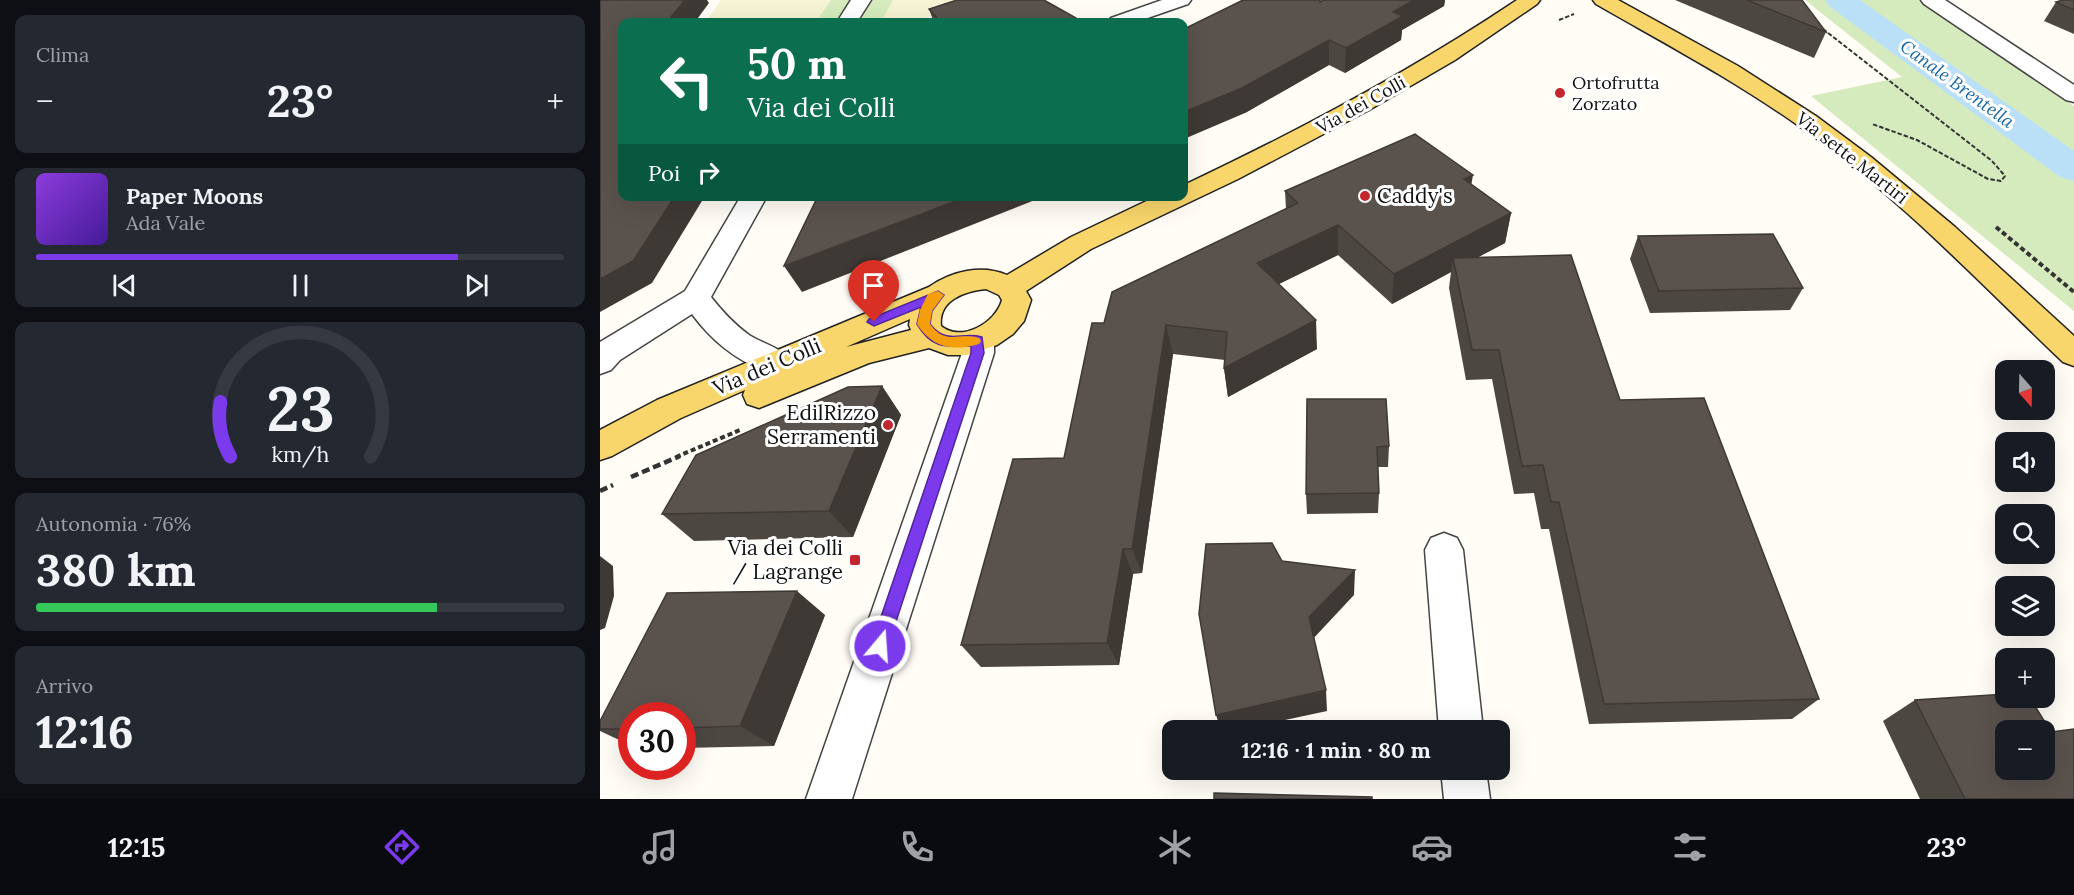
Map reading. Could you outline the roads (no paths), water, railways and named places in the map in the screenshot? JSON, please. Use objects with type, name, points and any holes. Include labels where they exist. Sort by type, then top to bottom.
[{"type":"main road","name":"Via dei Colli","points":[[1188,193],[1290,145],[1369,102],[1437,63],[1530,0]]},
{"type":"main road","name":"Via sette Martiri","points":[[1603,0],[1730,71],[1808,121],[1862,162],[1945,233],[2074,354]]},
{"type":"main road","name":"Via dei Colli","points":[[1010,287],[1064,252],[1171,201]]},
{"type":"main road","name":"Via dei Colli","points":[[600,446],[669,409],[938,295],[962,282],[989,279],[1010,287],[1016,296],[1018,305],[1005,326],[978,340],[945,342],[932,336],[862,353],[678,429],[600,455]]},
{"type":"main road","points":[[932,336],[924,324],[926,310],[938,295]]},
{"type":"street","points":[[850,18],[861,0]]},
{"type":"street","points":[[1126,18],[1149,6],[1181,0]]},
{"type":"street","points":[[1932,0],[2074,95]]},
{"type":"street","points":[[600,362],[609,352],[696,298],[751,201]]},
{"type":"street","points":[[696,298],[716,325],[750,353],[776,363]]},
{"type":"street","points":[[828,799],[978,353],[978,340]]},
{"type":"street","points":[[1444,550],[1460,720]]},
{"type":"street","points":[[1465,780],[1467,799]]},
{"type":"waterway","name":"Canale Brentella","points":[[1840,0],[2074,169]]},
{"type":"place","name":"Ortofrutta Zorzato","points":[[1560,93]]},
{"type":"place","name":"Caddy's","points":[[1365,196]]},
{"type":"place","name":"EdilRizzo Serramenti","points":[[888,425]]},
{"type":"place","name":"Via dei Colli / Lagrange","points":[[855,560]]}]
